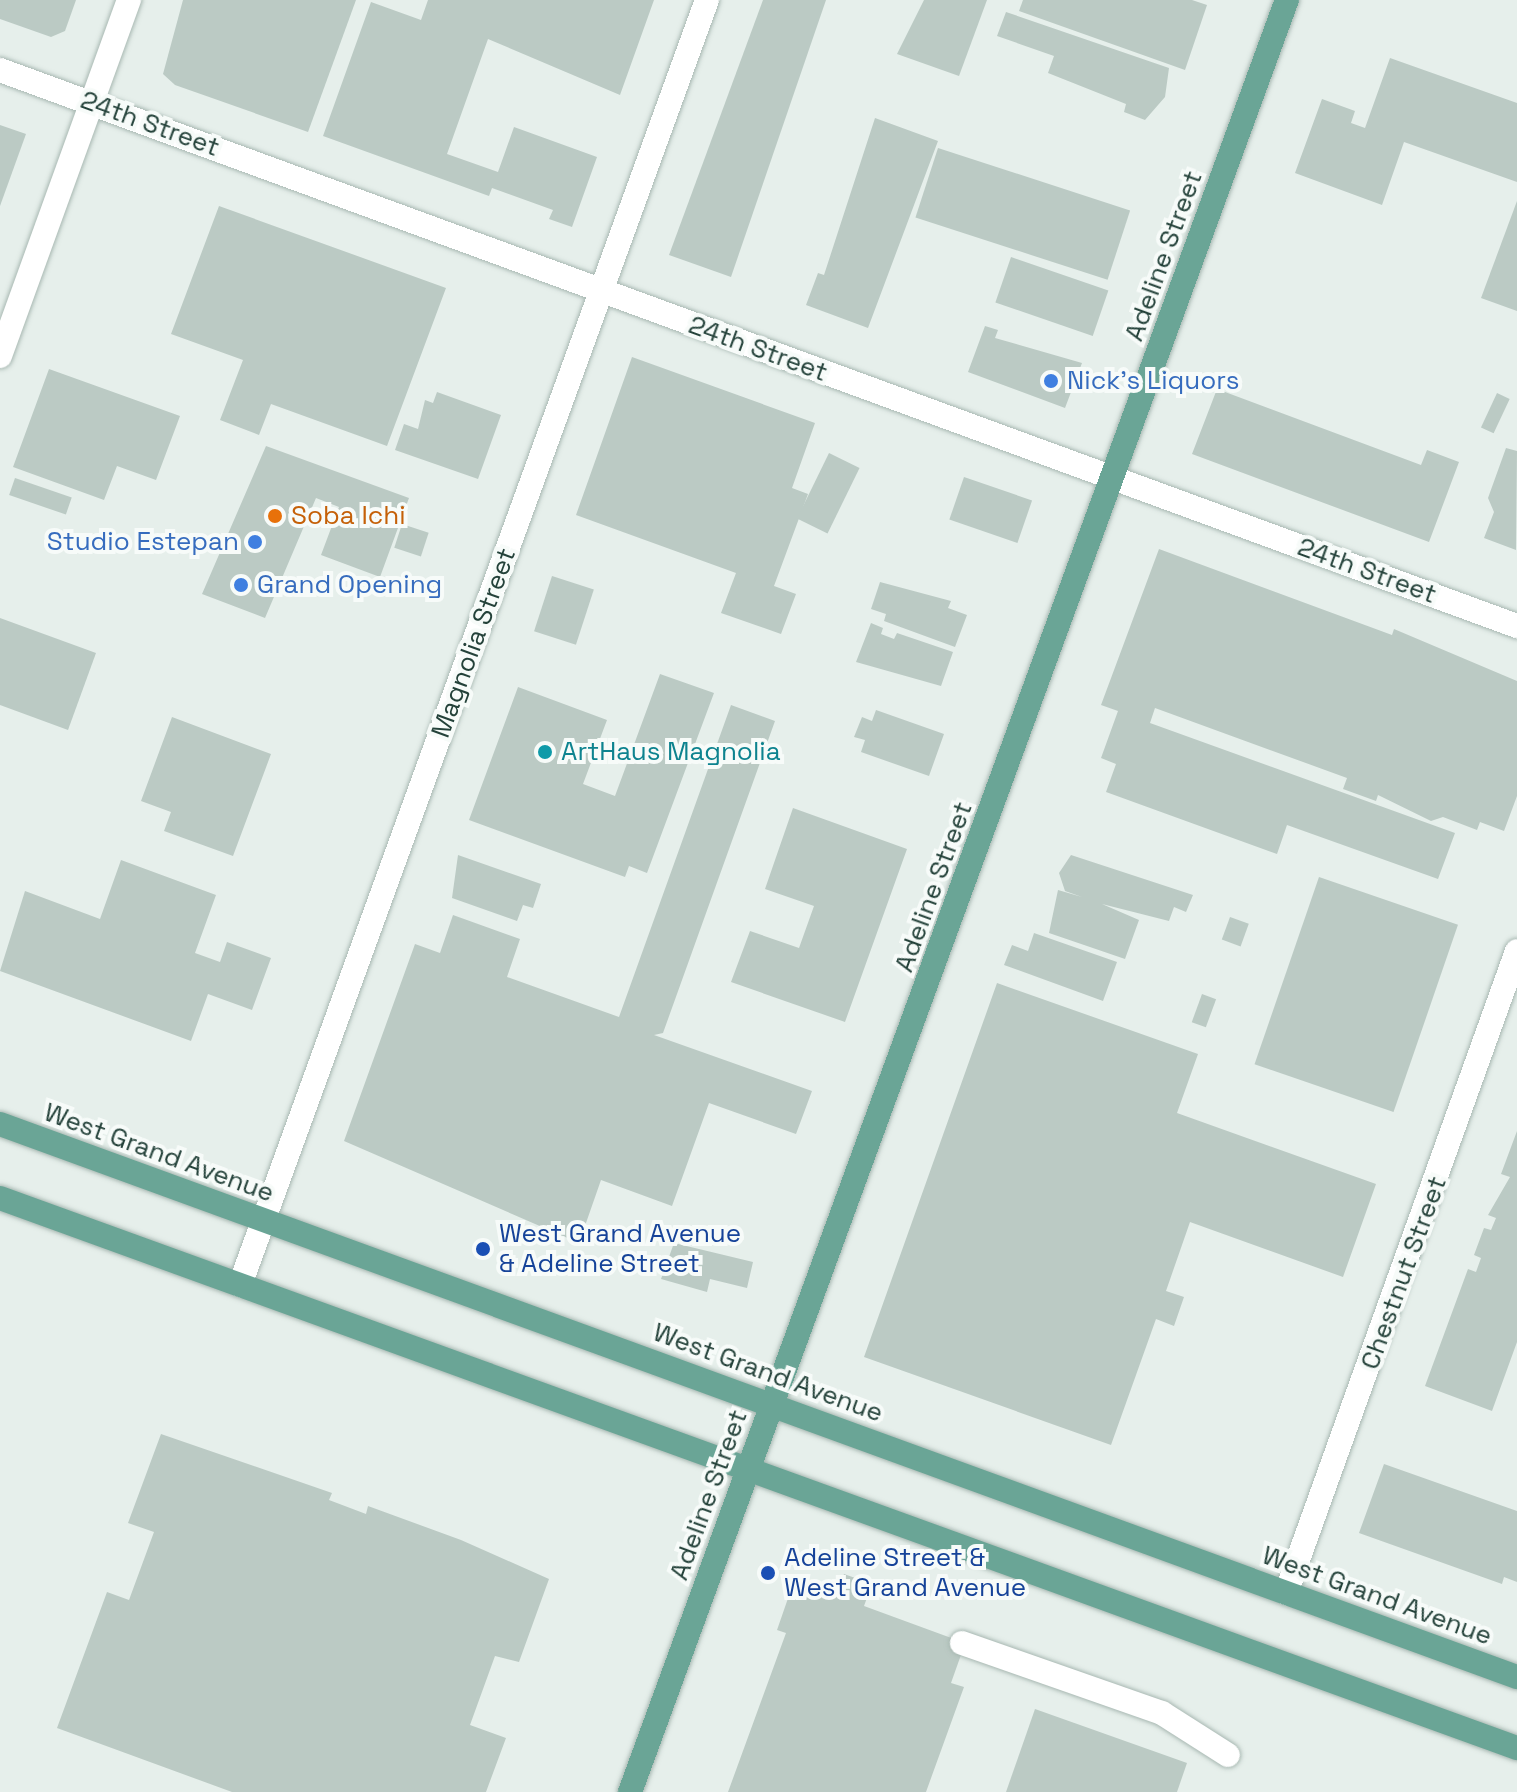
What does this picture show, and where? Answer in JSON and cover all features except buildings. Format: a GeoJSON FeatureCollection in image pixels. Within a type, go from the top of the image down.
{"type":"FeatureCollection","features":[{"type":"Feature","properties":{"kind":"main road","name":"Adeline Street"},"geometry":{"type":"LineString","coordinates":[[630,1792],[1287,0]]}},
{"type":"Feature","properties":{"kind":"main road","name":"West Grand Avenue"},"geometry":{"type":"LineString","coordinates":[[0,1124],[1517,1677]]}},
{"type":"Feature","properties":{"kind":"main road"},"geometry":{"type":"LineString","coordinates":[[0,1198],[1517,1748]]}},
{"type":"Feature","properties":{"kind":"street"},"geometry":{"type":"LineString","coordinates":[[0,356],[129,0]]}},
{"type":"Feature","properties":{"kind":"street","name":"Magnolia Street"},"geometry":{"type":"LineString","coordinates":[[240,1285],[598,291],[707,0]]}},
{"type":"Feature","properties":{"kind":"street","name":"24th Street"},"geometry":{"type":"LineString","coordinates":[[0,70],[1517,626]]}},
{"type":"Feature","properties":{"kind":"street","name":"Chestnut Street"},"geometry":{"type":"LineString","coordinates":[[1286,1593],[1517,951]]}},
{"type":"Feature","properties":{"kind":"street"},"geometry":{"type":"LineString","coordinates":[[962,1643],[1162,1713],[1228,1755]]}},
{"type":"Feature","properties":{"kind":"place","name":"Nick's Liquors"},"geometry":{"type":"Point","coordinates":[1051,381]}},
{"type":"Feature","properties":{"kind":"place","name":"Soba Ichi"},"geometry":{"type":"Point","coordinates":[275,516]}},
{"type":"Feature","properties":{"kind":"place","name":"Studio Estepan"},"geometry":{"type":"Point","coordinates":[255,542]}},
{"type":"Feature","properties":{"kind":"place","name":"Grand Opening"},"geometry":{"type":"Point","coordinates":[241,585]}},
{"type":"Feature","properties":{"kind":"place","name":"ArtHaus Magnolia"},"geometry":{"type":"Point","coordinates":[545,752]}},
{"type":"Feature","properties":{"kind":"place","name":"West Grand Avenue & Adeline Street"},"geometry":{"type":"Point","coordinates":[483,1249]}},
{"type":"Feature","properties":{"kind":"place","name":"Adeline Street & West Grand Avenue"},"geometry":{"type":"Point","coordinates":[768,1573]}}]}
